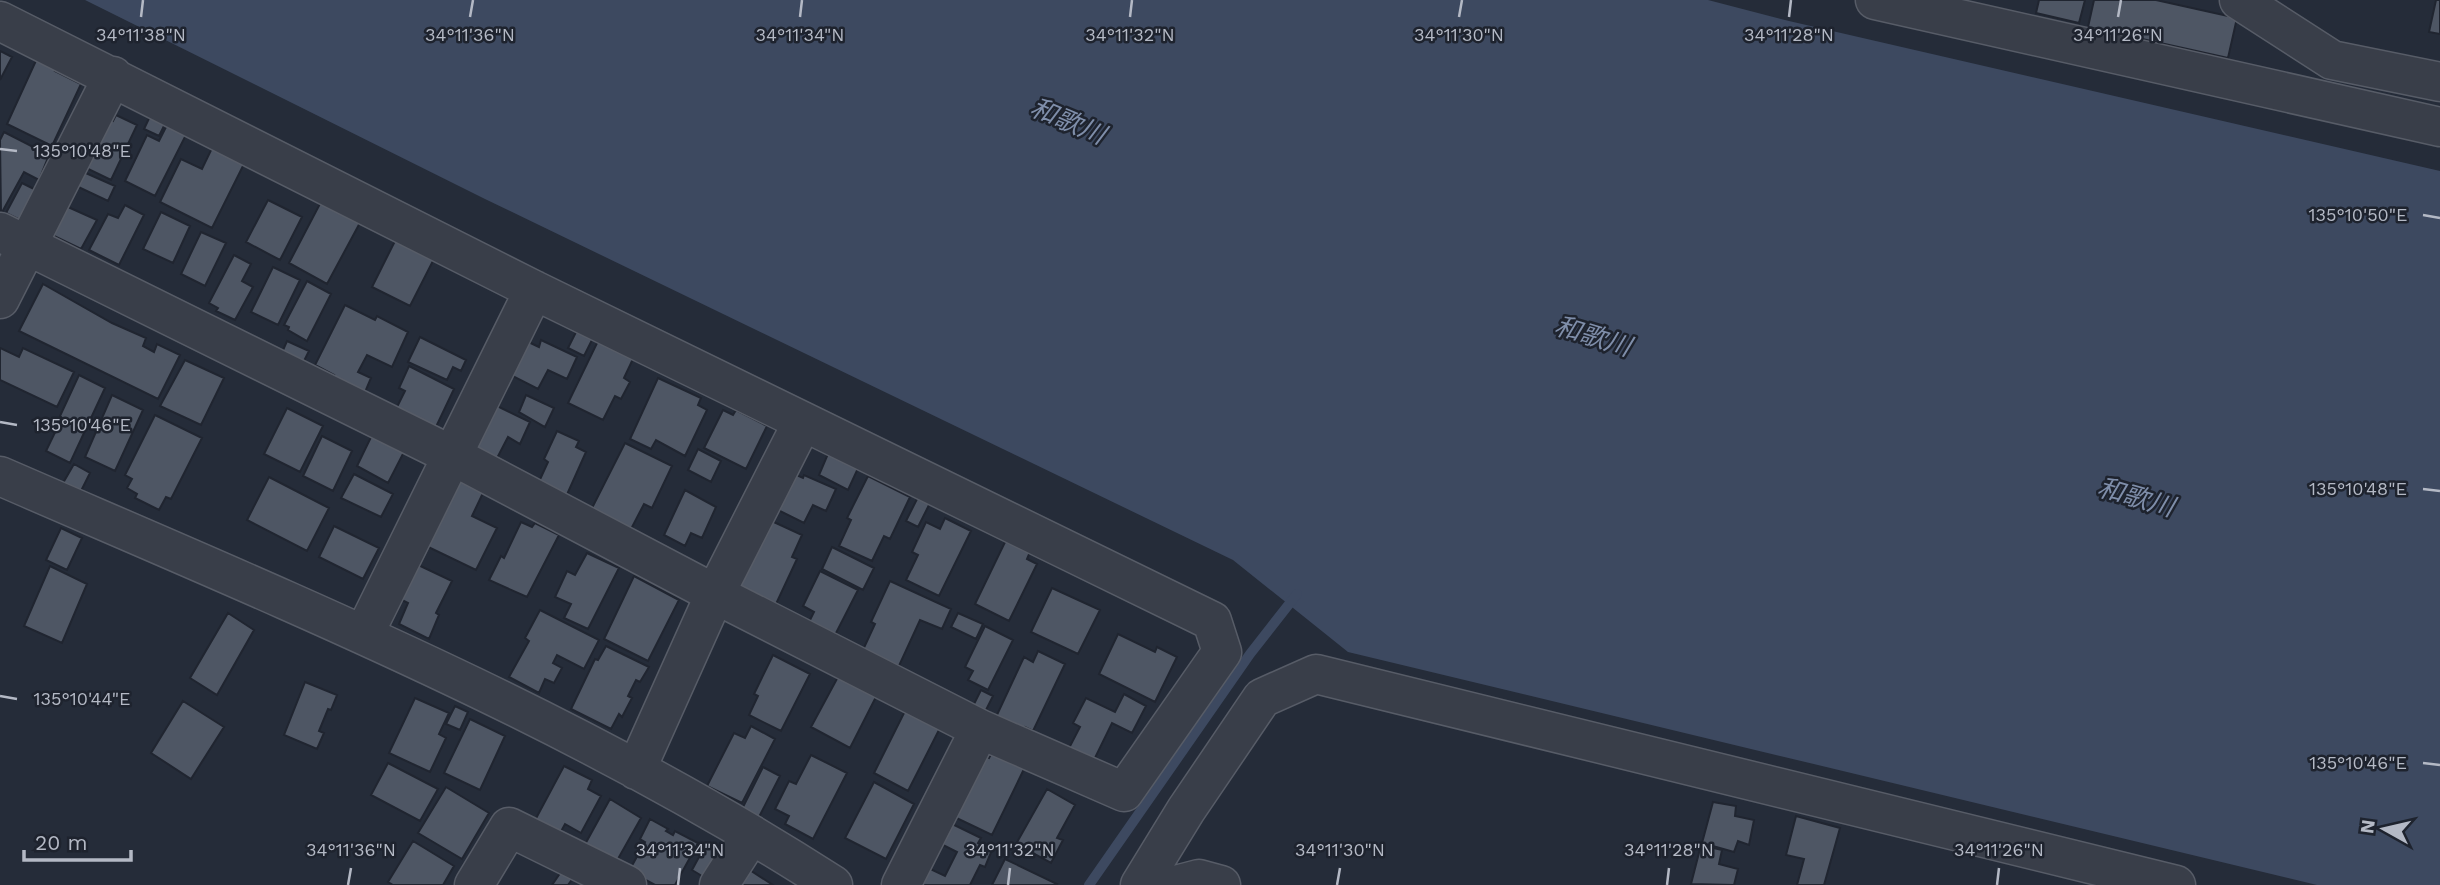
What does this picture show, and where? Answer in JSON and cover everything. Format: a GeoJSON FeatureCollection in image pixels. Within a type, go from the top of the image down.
{"type":"FeatureCollection","features":[{"type":"Feature","properties":{"kind":"street"},"geometry":{"type":"LineString","coordinates":[[1875,0],[2440,127]]}},
{"type":"Feature","properties":{"kind":"street"},"geometry":{"type":"LineString","coordinates":[[2239,0],[2332,60],[2440,82]]}},
{"type":"Feature","properties":{"kind":"street"},"geometry":{"type":"LineString","coordinates":[[0,21],[534,290],[1212,621],[1222,652],[1124,792],[980,729],[453,456],[13,239]]}},
{"type":"Feature","properties":{"kind":"street"},"geometry":{"type":"LineString","coordinates":[[0,299],[13,239],[113,76]]}},
{"type":"Feature","properties":{"kind":"street"},"geometry":{"type":"LineString","coordinates":[[364,634],[534,290]]}},
{"type":"Feature","properties":{"kind":"street"},"geometry":{"type":"LineString","coordinates":[[636,770],[715,594],[802,422]]}},
{"type":"Feature","properties":{"kind":"street"},"geometry":{"type":"LineString","coordinates":[[0,476],[364,634],[636,770],[751,835],[824,883]]}},
{"type":"Feature","properties":{"kind":"street"},"geometry":{"type":"LineString","coordinates":[[1141,885],[1186,810],[1262,698],[1316,674],[2176,885]]}},
{"type":"Feature","properties":{"kind":"street"},"geometry":{"type":"LineString","coordinates":[[901,885],[980,729]]}},
{"type":"Feature","properties":{"kind":"street"},"geometry":{"type":"LineString","coordinates":[[474,885],[509,827],[627,885]]}},
{"type":"Feature","properties":{"kind":"street"},"geometry":{"type":"LineString","coordinates":[[719,885],[751,835]]}},
{"type":"Feature","properties":{"kind":"street"},"geometry":{"type":"LineString","coordinates":[[1176,885],[1199,879],[1221,885]]}},
{"type":"Feature","properties":{"kind":"water","name":"和歌川"},"geometry":{"type":"Polygon","coordinates":[[[85,0],[1708,0],[2440,171],[2440,885],[2317,885],[1348,652],[1233,560],[485,199],[85,0]]]}},
{"type":"Feature","properties":{"kind":"building"},"geometry":{"type":"Polygon","coordinates":[[[2039,0],[2085,0],[2079,23],[2036,13],[2039,0]]]}},
{"type":"Feature","properties":{"kind":"building"},"geometry":{"type":"Polygon","coordinates":[[[2094,0],[2156,0],[2237,18],[2228,58],[2088,27],[2094,0]]]}},
{"type":"Feature","properties":{"kind":"building"},"geometry":{"type":"Polygon","coordinates":[[[2436,0],[2440,0],[2440,34],[2429,32],[2436,0]]]}},
{"type":"Feature","properties":{"kind":"building"},"geometry":{"type":"Polygon","coordinates":[[[0,51],[12,57],[0,80],[0,51]]]}},
{"type":"Feature","properties":{"kind":"building"},"geometry":{"type":"Polygon","coordinates":[[[39,54],[59,63],[55,71],[81,84],[52,146],[7,124],[39,54]]]}},
{"type":"Feature","properties":{"kind":"building"},"geometry":{"type":"Polygon","coordinates":[[[153,110],[168,118],[159,136],[144,129],[153,110]]]}},
{"type":"Feature","properties":{"kind":"building"},"geometry":{"type":"Polygon","coordinates":[[[116,115],[137,125],[111,180],[82,166],[105,117],[113,121],[116,115]]]}},
{"type":"Feature","properties":{"kind":"building"},"geometry":{"type":"Polygon","coordinates":[[[169,121],[188,131],[155,196],[125,181],[147,135],[159,141],[169,121]]]}},
{"type":"Feature","properties":{"kind":"building"},"geometry":{"type":"Polygon","coordinates":[[[4,132],[49,155],[39,180],[24,172],[1,214],[0,140],[4,132]]]}},
{"type":"Feature","properties":{"kind":"building"},"geometry":{"type":"Polygon","coordinates":[[[213,146],[245,162],[212,228],[160,202],[181,159],[202,169],[213,146]]]}},
{"type":"Feature","properties":{"kind":"building"},"geometry":{"type":"Polygon","coordinates":[[[79,170],[115,186],[108,201],[72,184],[79,170]]]}},
{"type":"Feature","properties":{"kind":"building"},"geometry":{"type":"Polygon","coordinates":[[[22,183],[42,193],[26,223],[6,213],[22,183]]]}},
{"type":"Feature","properties":{"kind":"building"},"geometry":{"type":"Polygon","coordinates":[[[323,198],[362,219],[327,284],[289,263],[323,198]]]}},
{"type":"Feature","properties":{"kind":"building"},"geometry":{"type":"Polygon","coordinates":[[[268,200],[302,217],[280,260],[246,242],[268,200]]]}},
{"type":"Feature","properties":{"kind":"building"},"geometry":{"type":"Polygon","coordinates":[[[125,205],[144,215],[119,265],[89,250],[108,214],[118,218],[125,205]]]}},
{"type":"Feature","properties":{"kind":"building"},"geometry":{"type":"Polygon","coordinates":[[[68,207],[97,220],[81,249],[52,235],[68,207]]]}},
{"type":"Feature","properties":{"kind":"building"},"geometry":{"type":"Polygon","coordinates":[[[161,212],[190,226],[173,263],[143,249],[161,212]]]}},
{"type":"Feature","properties":{"kind":"building"},"geometry":{"type":"Polygon","coordinates":[[[201,232],[226,243],[205,286],[181,274],[201,232]]]}},
{"type":"Feature","properties":{"kind":"building"},"geometry":{"type":"Polygon","coordinates":[[[398,235],[436,255],[410,306],[372,287],[398,235]]]}},
{"type":"Feature","properties":{"kind":"building"},"geometry":{"type":"Polygon","coordinates":[[[234,255],[251,264],[242,281],[253,287],[235,320],[216,311],[218,308],[209,303],[234,255]]]}},
{"type":"Feature","properties":{"kind":"building"},"geometry":{"type":"Polygon","coordinates":[[[273,267],[300,280],[278,325],[251,312],[273,267]]]}},
{"type":"Feature","properties":{"kind":"building"},"geometry":{"type":"Polygon","coordinates":[[[307,281],[331,294],[307,341],[284,325],[307,281]]]}},
{"type":"Feature","properties":{"kind":"building"},"geometry":{"type":"Polygon","coordinates":[[[43,284],[112,323],[146,338],[143,346],[154,352],[157,344],[180,355],[158,399],[19,331],[43,284]]]}},
{"type":"Feature","properties":{"kind":"building"},"geometry":{"type":"Polygon","coordinates":[[[345,305],[375,320],[377,316],[408,332],[392,367],[367,355],[358,372],[371,378],[363,397],[331,381],[334,375],[315,365],[345,305]]]}},
{"type":"Feature","properties":{"kind":"building"},"geometry":{"type":"Polygon","coordinates":[[[580,324],[596,332],[584,356],[568,348],[580,324]]]}},
{"type":"Feature","properties":{"kind":"building"},"geometry":{"type":"Polygon","coordinates":[[[420,337],[466,360],[461,371],[453,367],[447,380],[408,362],[420,337]]]}},
{"type":"Feature","properties":{"kind":"building"},"geometry":{"type":"Polygon","coordinates":[[[520,338],[539,347],[541,340],[577,357],[567,379],[548,370],[538,389],[503,371],[520,338]]]}},
{"type":"Feature","properties":{"kind":"building"},"geometry":{"type":"Polygon","coordinates":[[[287,341],[309,351],[301,367],[280,357],[287,341]]]}},
{"type":"Feature","properties":{"kind":"building"},"geometry":{"type":"Polygon","coordinates":[[[598,341],[633,359],[624,378],[630,382],[621,399],[615,396],[603,420],[568,403],[598,341]]]}},
{"type":"Feature","properties":{"kind":"building"},"geometry":{"type":"Polygon","coordinates":[[[0,348],[19,357],[23,348],[74,372],[57,407],[0,380],[0,348]]]}},
{"type":"Feature","properties":{"kind":"building"},"geometry":{"type":"Polygon","coordinates":[[[185,360],[224,378],[201,425],[160,406],[185,360]]]}},
{"type":"Feature","properties":{"kind":"building"},"geometry":{"type":"Polygon","coordinates":[[[409,366],[454,389],[435,429],[396,409],[405,391],[399,388],[409,366]]]}},
{"type":"Feature","properties":{"kind":"building"},"geometry":{"type":"Polygon","coordinates":[[[79,375],[105,388],[70,463],[46,451],[79,375]]]}},
{"type":"Feature","properties":{"kind":"building"},"geometry":{"type":"Polygon","coordinates":[[[658,378],[701,398],[698,405],[707,410],[685,456],[656,440],[651,449],[630,439],[658,378]]]}},
{"type":"Feature","properties":{"kind":"building"},"geometry":{"type":"Polygon","coordinates":[[[112,395],[143,410],[115,471],[85,457],[112,395]]]}},
{"type":"Feature","properties":{"kind":"building"},"geometry":{"type":"Polygon","coordinates":[[[526,395],[554,408],[545,427],[519,412],[526,395]]]}},
{"type":"Feature","properties":{"kind":"building"},"geometry":{"type":"Polygon","coordinates":[[[493,404],[530,422],[520,444],[508,437],[494,464],[472,445],[493,404]]]}},
{"type":"Feature","properties":{"kind":"building"},"geometry":{"type":"Polygon","coordinates":[[[287,408],[323,426],[300,472],[264,454],[287,408]]]}},
{"type":"Feature","properties":{"kind":"building"},"geometry":{"type":"Polygon","coordinates":[[[723,410],[733,415],[736,410],[767,426],[746,469],[704,448],[723,410]]]}},
{"type":"Feature","properties":{"kind":"building"},"geometry":{"type":"Polygon","coordinates":[[[155,415],[202,438],[171,499],[166,497],[159,510],[135,498],[137,494],[127,488],[132,479],[125,475],[155,415]]]}},
{"type":"Feature","properties":{"kind":"building"},"geometry":{"type":"Polygon","coordinates":[[[557,431],[579,441],[576,447],[586,452],[565,499],[537,486],[548,462],[544,459],[557,431]]]}},
{"type":"Feature","properties":{"kind":"building"},"geometry":{"type":"Polygon","coordinates":[[[373,433],[405,450],[388,483],[357,466],[373,433]]]}},
{"type":"Feature","properties":{"kind":"building"},"geometry":{"type":"Polygon","coordinates":[[[322,436],[352,451],[333,491],[303,476],[322,436]]]}},
{"type":"Feature","properties":{"kind":"building"},"geometry":{"type":"Polygon","coordinates":[[[625,443],[672,466],[652,508],[644,504],[630,531],[590,512],[625,443]]]}},
{"type":"Feature","properties":{"kind":"building"},"geometry":{"type":"Polygon","coordinates":[[[698,449],[721,461],[711,482],[688,470],[698,449]]]}},
{"type":"Feature","properties":{"kind":"building"},"geometry":{"type":"Polygon","coordinates":[[[830,449],[860,464],[848,490],[819,475],[830,449]]]}},
{"type":"Feature","properties":{"kind":"building"},"geometry":{"type":"Polygon","coordinates":[[[74,464],[90,473],[80,493],[63,483],[74,464]]]}},
{"type":"Feature","properties":{"kind":"building"},"geometry":{"type":"Polygon","coordinates":[[[785,470],[836,489],[826,511],[813,505],[804,523],[768,505],[785,470]]]}},
{"type":"Feature","properties":{"kind":"building"},"geometry":{"type":"Polygon","coordinates":[[[354,474],[393,494],[381,517],[341,498],[354,474]]]}},
{"type":"Feature","properties":{"kind":"building"},"geometry":{"type":"Polygon","coordinates":[[[868,476],[910,497],[890,539],[884,536],[872,561],[839,546],[851,520],[847,518],[868,476]]]}},
{"type":"Feature","properties":{"kind":"building"},"geometry":{"type":"Polygon","coordinates":[[[269,477],[329,508],[307,551],[247,520],[269,477]]]}},
{"type":"Feature","properties":{"kind":"building"},"geometry":{"type":"Polygon","coordinates":[[[454,478],[483,493],[472,516],[497,528],[476,570],[422,544],[454,478]]]}},
{"type":"Feature","properties":{"kind":"building"},"geometry":{"type":"Polygon","coordinates":[[[685,490],[716,507],[702,538],[691,533],[685,546],[664,535],[685,490]]]}},
{"type":"Feature","properties":{"kind":"building"},"geometry":{"type":"Polygon","coordinates":[[[918,497],[930,503],[918,527],[906,521],[918,497]]]}},
{"type":"Feature","properties":{"kind":"building"},"geometry":{"type":"Polygon","coordinates":[[[763,517],[802,535],[792,557],[797,559],[776,604],[731,583],[763,517]]]}},
{"type":"Feature","properties":{"kind":"building"},"geometry":{"type":"Polygon","coordinates":[[[945,518],[971,531],[939,596],[906,580],[918,555],[912,552],[926,522],[940,529],[945,518]]]}},
{"type":"Feature","properties":{"kind":"building"},"geometry":{"type":"Polygon","coordinates":[[[521,522],[532,527],[535,523],[559,535],[527,597],[489,580],[501,556],[504,558],[521,522]]]}},
{"type":"Feature","properties":{"kind":"building"},"geometry":{"type":"Polygon","coordinates":[[[334,526],[379,548],[363,579],[319,557],[334,526]]]}},
{"type":"Feature","properties":{"kind":"building"},"geometry":{"type":"Polygon","coordinates":[[[61,528],[82,538],[67,570],[46,560],[61,528]]]}},
{"type":"Feature","properties":{"kind":"building"},"geometry":{"type":"Polygon","coordinates":[[[1006,540],[1030,552],[1027,559],[1037,564],[1009,621],[975,604],[1006,540]]]}},
{"type":"Feature","properties":{"kind":"building"},"geometry":{"type":"Polygon","coordinates":[[[832,547],[874,568],[863,590],[822,569],[832,547]]]}},
{"type":"Feature","properties":{"kind":"building"},"geometry":{"type":"Polygon","coordinates":[[[587,553],[619,568],[588,629],[564,618],[571,604],[555,597],[567,571],[575,575],[587,553]]]}},
{"type":"Feature","properties":{"kind":"building"},"geometry":{"type":"Polygon","coordinates":[[[412,562],[452,581],[436,613],[439,615],[429,639],[399,624],[408,603],[396,597],[412,562]]]}},
{"type":"Feature","properties":{"kind":"building"},"geometry":{"type":"Polygon","coordinates":[[[50,566],[87,584],[62,643],[24,626],[50,566]]]}},
{"type":"Feature","properties":{"kind":"building"},"geometry":{"type":"Polygon","coordinates":[[[820,571],[858,590],[835,635],[809,622],[814,612],[803,606],[820,571]]]}},
{"type":"Feature","properties":{"kind":"building"},"geometry":{"type":"Polygon","coordinates":[[[634,576],[679,600],[648,661],[604,639],[634,576]]]}},
{"type":"Feature","properties":{"kind":"building"},"geometry":{"type":"Polygon","coordinates":[[[890,581],[951,609],[942,629],[920,620],[898,668],[862,652],[875,624],[871,622],[890,581]]]}},
{"type":"Feature","properties":{"kind":"building"},"geometry":{"type":"Polygon","coordinates":[[[1052,588],[1100,610],[1078,654],[1031,632],[1052,588]]]}},
{"type":"Feature","properties":{"kind":"building"},"geometry":{"type":"Polygon","coordinates":[[[540,610],[599,640],[584,669],[557,655],[553,663],[562,668],[554,683],[545,679],[539,693],[509,677],[529,641],[525,638],[540,610]]]}},
{"type":"Feature","properties":{"kind":"building"},"geometry":{"type":"Polygon","coordinates":[[[228,613],[254,630],[217,695],[190,678],[228,613]]]}},
{"type":"Feature","properties":{"kind":"building"},"geometry":{"type":"Polygon","coordinates":[[[958,613],[983,624],[976,639],[951,627],[958,613]]]}},
{"type":"Feature","properties":{"kind":"building"},"geometry":{"type":"Polygon","coordinates":[[[985,626],[1013,640],[988,690],[968,680],[973,671],[965,667],[985,626]]]}},
{"type":"Feature","properties":{"kind":"building"},"geometry":{"type":"Polygon","coordinates":[[[1118,634],[1155,652],[1157,647],[1177,657],[1155,702],[1099,674],[1118,634]]]}},
{"type":"Feature","properties":{"kind":"building"},"geometry":{"type":"Polygon","coordinates":[[[606,646],[649,667],[640,682],[636,680],[628,696],[632,698],[622,717],[619,714],[611,729],[571,709],[595,659],[598,660],[606,646]]]}},
{"type":"Feature","properties":{"kind":"building"},"geometry":{"type":"Polygon","coordinates":[[[1038,651],[1065,664],[1033,731],[1025,727],[1023,731],[996,717],[1024,657],[1033,662],[1038,651]]]}},
{"type":"Feature","properties":{"kind":"building"},"geometry":{"type":"Polygon","coordinates":[[[773,655],[810,674],[781,731],[749,715],[758,696],[754,694],[773,655]]]}},
{"type":"Feature","properties":{"kind":"building"},"geometry":{"type":"Polygon","coordinates":[[[839,675],[877,695],[850,748],[811,727],[839,675]]]}},
{"type":"Feature","properties":{"kind":"building"},"geometry":{"type":"Polygon","coordinates":[[[305,682],[337,695],[319,731],[324,733],[317,749],[284,735],[305,682]]]}},
{"type":"Feature","properties":{"kind":"building"},"geometry":{"type":"Polygon","coordinates":[[[981,690],[993,696],[983,716],[971,710],[981,690]]]}},
{"type":"Feature","properties":{"kind":"building"},"geometry":{"type":"Polygon","coordinates":[[[1124,694],[1146,706],[1132,733],[1112,723],[1093,762],[1068,750],[1080,727],[1073,723],[1086,698],[1115,712],[1124,694]]]}},
{"type":"Feature","properties":{"kind":"building"},"geometry":{"type":"Polygon","coordinates":[[[415,698],[449,713],[439,734],[446,738],[430,772],[389,753],[415,698]]]}},
{"type":"Feature","properties":{"kind":"building"},"geometry":{"type":"Polygon","coordinates":[[[183,701],[224,727],[191,779],[151,753],[183,701]]]}},
{"type":"Feature","properties":{"kind":"building"},"geometry":{"type":"Polygon","coordinates":[[[455,706],[468,712],[460,730],[446,724],[455,706]]]}},
{"type":"Feature","properties":{"kind":"building"},"geometry":{"type":"Polygon","coordinates":[[[905,711],[940,728],[908,791],[874,773],[905,711]]]}},
{"type":"Feature","properties":{"kind":"building"},"geometry":{"type":"Polygon","coordinates":[[[470,719],[505,736],[480,790],[444,773],[470,719]]]}},
{"type":"Feature","properties":{"kind":"building"},"geometry":{"type":"Polygon","coordinates":[[[751,726],[775,739],[742,803],[707,786],[734,733],[745,738],[751,726]]]}},
{"type":"Feature","properties":{"kind":"building"},"geometry":{"type":"Polygon","coordinates":[[[993,751],[1025,767],[992,835],[946,813],[976,752],[989,758],[993,751]]]}},
{"type":"Feature","properties":{"kind":"building"},"geometry":{"type":"Polygon","coordinates":[[[811,755],[847,773],[813,839],[785,824],[789,816],[775,809],[789,781],[796,784],[811,755]]]}},
{"type":"Feature","properties":{"kind":"building"},"geometry":{"type":"Polygon","coordinates":[[[388,763],[438,789],[420,821],[371,795],[388,763]]]}},
{"type":"Feature","properties":{"kind":"building"},"geometry":{"type":"Polygon","coordinates":[[[564,766],[592,780],[588,789],[601,796],[581,833],[565,824],[558,837],[533,824],[564,766]]]}},
{"type":"Feature","properties":{"kind":"building"},"geometry":{"type":"Polygon","coordinates":[[[763,767],[780,776],[759,817],[742,809],[763,767]]]}},
{"type":"Feature","properties":{"kind":"building"},"geometry":{"type":"Polygon","coordinates":[[[874,782],[914,804],[886,859],[845,838],[874,782]]]}},
{"type":"Feature","properties":{"kind":"building"},"geometry":{"type":"Polygon","coordinates":[[[446,787],[489,813],[462,859],[418,833],[446,787]]]}},
{"type":"Feature","properties":{"kind":"building"},"geometry":{"type":"Polygon","coordinates":[[[1047,789],[1075,805],[1057,838],[1063,840],[1051,863],[1016,844],[1047,789]]]}},
{"type":"Feature","properties":{"kind":"building"},"geometry":{"type":"Polygon","coordinates":[[[610,799],[641,818],[614,866],[583,848],[610,799]]]}},
{"type":"Feature","properties":{"kind":"building"},"geometry":{"type":"Polygon","coordinates":[[[1713,802],[1736,806],[1735,816],[1754,820],[1749,845],[1738,841],[1734,852],[1702,843],[1713,802]]]}},
{"type":"Feature","properties":{"kind":"building"},"geometry":{"type":"Polygon","coordinates":[[[1796,816],[1840,828],[1824,885],[1797,885],[1804,859],[1786,855],[1796,816]]]}},
{"type":"Feature","properties":{"kind":"building"},"geometry":{"type":"Polygon","coordinates":[[[650,819],[673,835],[675,831],[698,843],[675,885],[655,885],[629,871],[645,842],[640,839],[650,819]]]}},
{"type":"Feature","properties":{"kind":"building"},"geometry":{"type":"Polygon","coordinates":[[[944,820],[981,838],[978,843],[992,850],[985,867],[980,865],[970,885],[912,885],[922,865],[945,876],[957,852],[935,841],[944,820]]]}},
{"type":"Feature","properties":{"kind":"building"},"geometry":{"type":"Polygon","coordinates":[[[413,841],[454,866],[443,885],[393,885],[388,882],[413,841]]]}},
{"type":"Feature","properties":{"kind":"building"},"geometry":{"type":"Polygon","coordinates":[[[706,844],[722,854],[707,879],[692,870],[706,844]]]}},
{"type":"Feature","properties":{"kind":"building"},"geometry":{"type":"Polygon","coordinates":[[[1701,845],[1722,850],[1719,864],[1738,869],[1734,885],[1691,884],[1701,845]]]}},
{"type":"Feature","properties":{"kind":"building"},"geometry":{"type":"Polygon","coordinates":[[[1005,859],[1057,884],[992,885],[1005,859]]]}},
{"type":"Feature","properties":{"kind":"building"},"geometry":{"type":"Polygon","coordinates":[[[742,865],[773,885],[731,885],[742,865]]]}},
{"type":"Feature","properties":{"kind":"building"},"geometry":{"type":"Polygon","coordinates":[[[565,866],[576,874],[568,885],[552,885],[565,866]]]}},
{"type":"Feature","properties":{"kind":"waterway"},"geometry":{"type":"LineString","coordinates":[[1089,885],[1250,654],[1297,594]]}}]}
